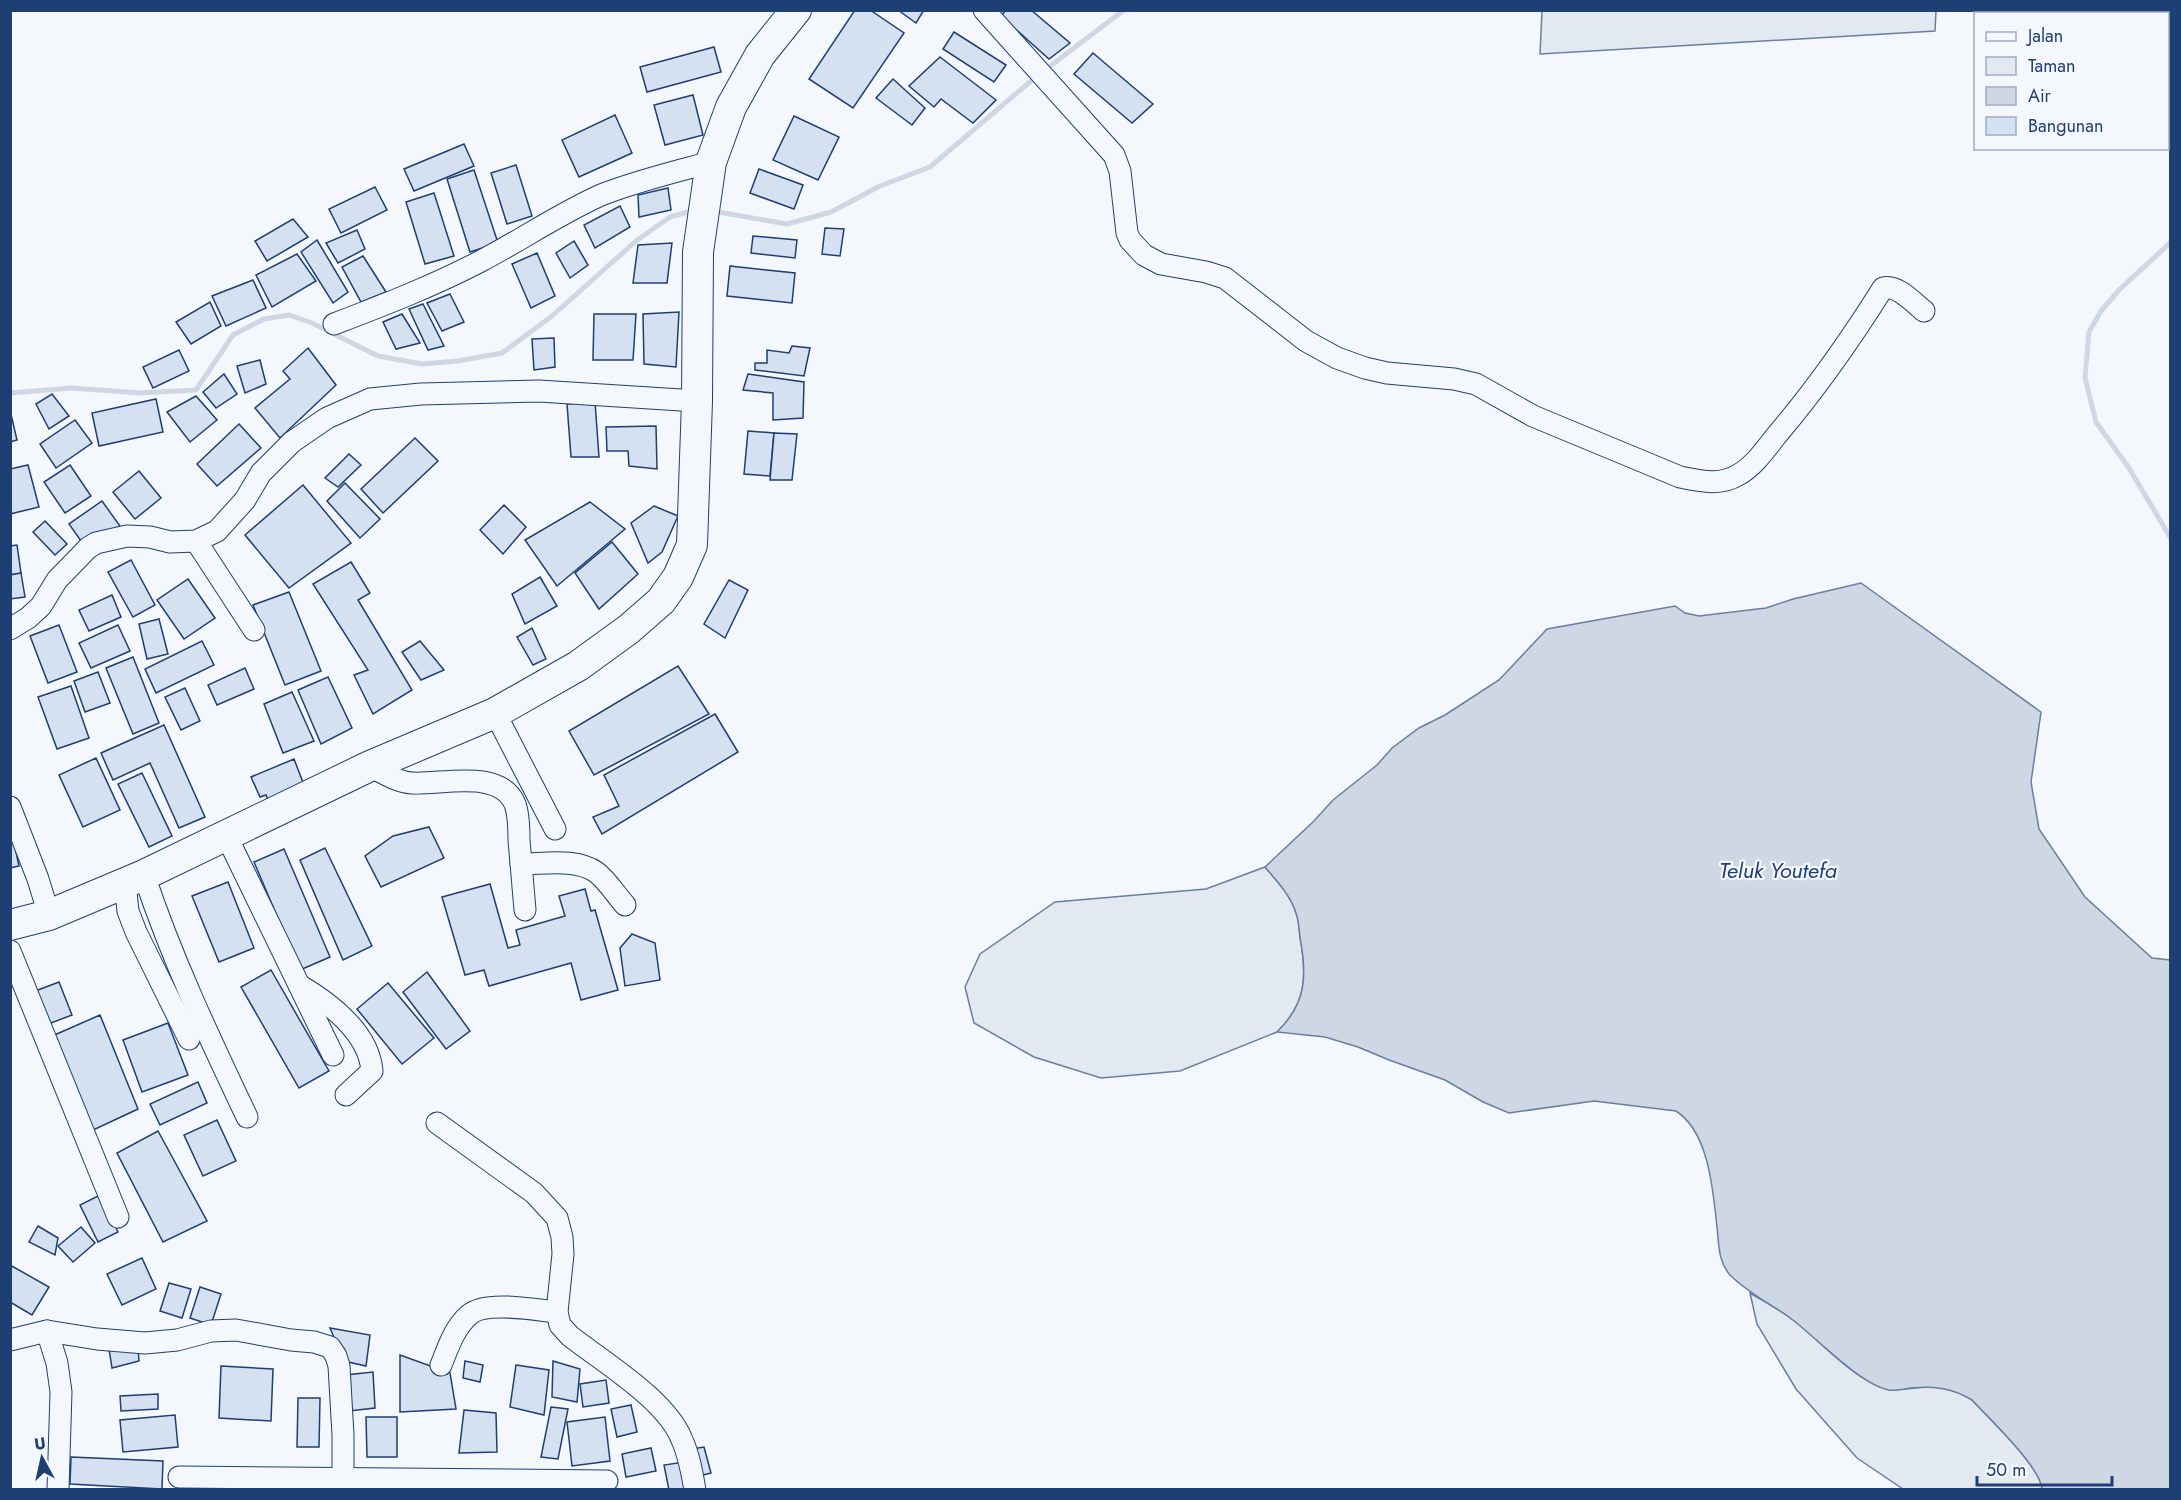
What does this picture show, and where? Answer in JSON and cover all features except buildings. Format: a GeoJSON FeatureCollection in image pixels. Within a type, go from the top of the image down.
{"type":"FeatureCollection","features":[{"type":"Feature","properties":{"kind":"highway"},"geometry":{"type":"LineString","coordinates":[[10,925],[49,915],[134,879],[227,837],[370,766],[495,713],[578,666],[629,629],[660,601],[678,577],[692,545],[697,401],[698,252],[711,162],[730,107],[760,55],[796,10]]}},
{"type":"Feature","properties":{"kind":"street"},"geometry":{"type":"LineString","coordinates":[[992,16],[1056,92],[1114,155],[1119,171],[1127,233],[1130,240],[1144,255],[1161,264],[1206,272],[1225,278],[1306,341],[1337,358],[1387,373],[1454,379],[1476,384],[1533,416],[1680,477],[1719,482],[1737,475],[1756,461],[1791,419],[1851,339],[1882,288],[1888,286],[1899,291],[1924,311]]}},
{"type":"Feature","properties":{"kind":"street"},"geometry":{"type":"LineString","coordinates":[[334,324],[406,296],[479,262],[572,208],[604,194],[711,162]]}},
{"type":"Feature","properties":{"kind":"street"},"geometry":{"type":"LineString","coordinates":[[10,629],[28,618],[41,606],[57,580],[88,548],[96,543],[127,536],[150,537],[170,542],[196,541],[217,531],[245,500],[261,473],[292,442],[327,418],[370,399],[421,394],[539,391],[697,401]]}},
{"type":"Feature","properties":{"kind":"street"},"geometry":{"type":"LineString","coordinates":[[196,541],[254,630]]}},
{"type":"Feature","properties":{"kind":"street"},"geometry":{"type":"LineString","coordinates":[[495,713],[555,829]]}},
{"type":"Feature","properties":{"kind":"street"},"geometry":{"type":"LineString","coordinates":[[370,766],[406,782],[474,780],[490,783],[504,791],[515,802],[525,909]]}},
{"type":"Feature","properties":{"kind":"street"},"geometry":{"type":"LineString","coordinates":[[10,807],[38,879],[49,915]]}},
{"type":"Feature","properties":{"kind":"street"},"geometry":{"type":"LineString","coordinates":[[227,837],[333,1055]]}},
{"type":"Feature","properties":{"kind":"street"},"geometry":{"type":"LineString","coordinates":[[521,864],[581,865],[597,873],[625,905]]}},
{"type":"Feature","properties":{"kind":"street"},"geometry":{"type":"LineString","coordinates":[[134,879],[128,911],[136,932],[189,1039]]}},
{"type":"Feature","properties":{"kind":"street"},"geometry":{"type":"LineString","coordinates":[[134,879],[162,929],[193,1003],[247,1117]]}},
{"type":"Feature","properties":{"kind":"street"},"geometry":{"type":"LineString","coordinates":[[10,951],[118,1217]]}},
{"type":"Feature","properties":{"kind":"street"},"geometry":{"type":"LineString","coordinates":[[299,985],[319,997],[347,1022],[358,1035],[371,1060],[372,1071],[346,1095]]}},
{"type":"Feature","properties":{"kind":"street"},"geometry":{"type":"LineString","coordinates":[[437,1123],[534,1193],[557,1218],[562,1237],[563,1254],[557,1312],[560,1325],[570,1336],[650,1398],[667,1414],[682,1438],[695,1490]]}},
{"type":"Feature","properties":{"kind":"street"},"geometry":{"type":"LineString","coordinates":[[441,1365],[456,1330],[470,1313],[492,1307],[557,1312]]}},
{"type":"Feature","properties":{"kind":"street"},"geometry":{"type":"LineString","coordinates":[[10,1340],[47,1331],[97,1339],[145,1343],[177,1340],[211,1331],[236,1330],[314,1342],[330,1347],[339,1366],[343,1485]]}},
{"type":"Feature","properties":{"kind":"street"},"geometry":{"type":"LineString","coordinates":[[47,1331],[57,1363],[61,1392],[57,1490]]}},
{"type":"Feature","properties":{"kind":"street"},"geometry":{"type":"LineString","coordinates":[[179,1477],[343,1485],[447,1479],[607,1481]]}},
{"type":"Feature","properties":{"kind":"green space"},"geometry":{"type":"Polygon","coordinates":[[[1542,10],[1936,11],[1935,31],[1540,54],[1542,10]]]}},
{"type":"Feature","properties":{"kind":"green space"},"geometry":{"type":"Polygon","coordinates":[[[1265,867],[1294,907],[1304,964],[1299,999],[1287,1021],[1277,1032],[1180,1071],[1101,1078],[1034,1057],[974,1023],[965,987],[980,954],[1055,902],[1206,889],[1265,867]]]}},
{"type":"Feature","properties":{"kind":"green space"},"geometry":{"type":"Polygon","coordinates":[[[1750,1293],[1789,1317],[1867,1381],[1886,1389],[1898,1390],[1941,1387],[1972,1400],[2024,1456],[2033,1468],[2042,1489],[1903,1489],[1857,1458],[1796,1389],[1757,1324],[1750,1293]]]}},
{"type":"Feature","properties":{"kind":"water","name":"Teluk Youtefa"},"geometry":{"type":"Polygon","coordinates":[[[1861,583],[2041,712],[2031,782],[2039,829],[2085,897],[2152,958],[2170,960],[2170,1489],[2042,1489],[2024,1456],[1972,1400],[1950,1390],[1935,1388],[1889,1390],[1864,1379],[1789,1317],[1744,1287],[1726,1270],[1720,1252],[1711,1180],[1702,1147],[1696,1133],[1676,1111],[1594,1101],[1509,1113],[1483,1102],[1445,1080],[1358,1047],[1325,1037],[1277,1032],[1287,1021],[1299,999],[1304,964],[1294,907],[1265,867],[1333,800],[1377,765],[1392,748],[1419,728],[1445,715],[1499,680],[1547,629],[1675,606],[1685,613],[1699,616],[1766,608],[1793,599],[1861,583]]]}},
{"type":"Feature","properties":{"kind":"waterway"},"geometry":{"type":"LineString","coordinates":[[1045,70],[1124,10]]}},
{"type":"Feature","properties":{"kind":"waterway"},"geometry":{"type":"LineString","coordinates":[[713,211],[787,224],[831,212],[880,186],[930,167],[1038,75]]}},
{"type":"Feature","properties":{"kind":"waterway"},"geometry":{"type":"LineString","coordinates":[[10,393],[71,388],[140,393],[196,390],[233,335],[264,319],[289,315],[312,323],[378,356],[422,364],[458,361],[502,353],[552,316],[636,241],[670,217],[695,210]]}},
{"type":"Feature","properties":{"kind":"waterway"},"geometry":{"type":"LineString","coordinates":[[2170,243],[2120,289],[2101,311],[2089,332],[2085,378],[2096,422],[2129,468],[2170,537]]}}]}
